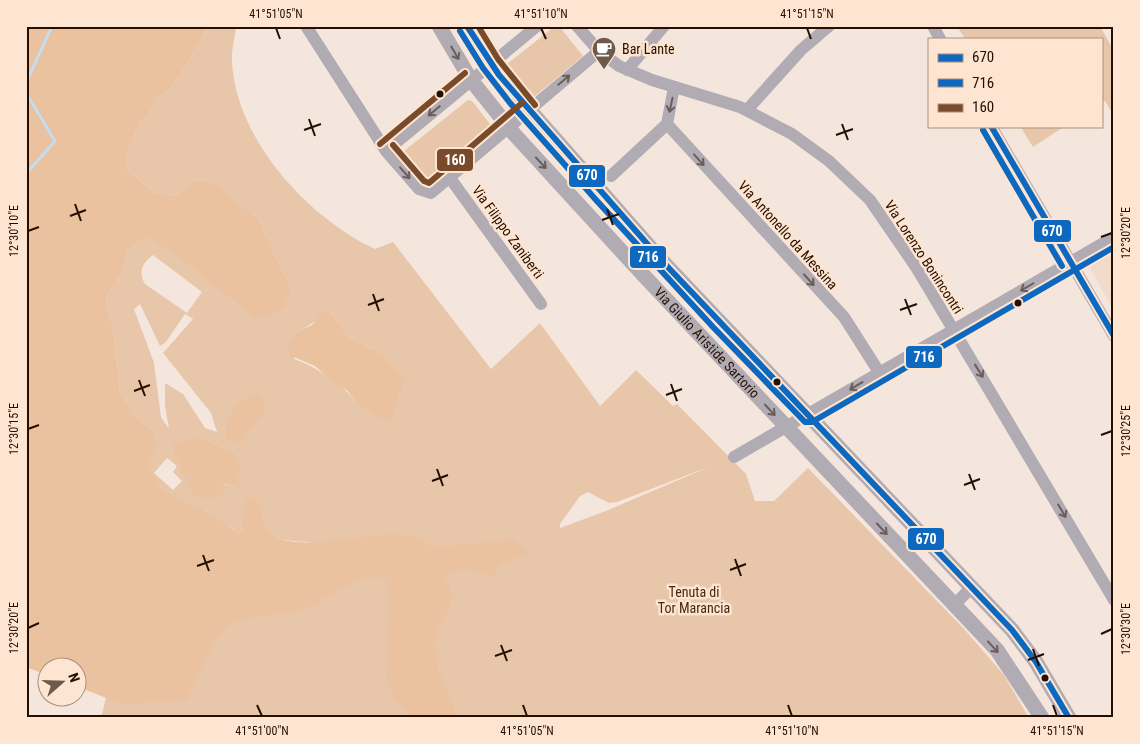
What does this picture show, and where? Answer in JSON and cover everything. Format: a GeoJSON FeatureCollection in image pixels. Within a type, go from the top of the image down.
{"type":"FeatureCollection","features":[{"type":"Feature","properties":{"kind":"street"},"geometry":{"type":"LineString","coordinates":[[306,26],[386,151],[419,189],[425,193],[431,193],[450,178],[599,51]]}},
{"type":"Feature","properties":{"kind":"street"},"geometry":{"type":"LineString","coordinates":[[439,26],[471,80]]}},
{"type":"Feature","properties":{"kind":"street"},"geometry":{"type":"LineString","coordinates":[[466,26],[491,64]]}},
{"type":"Feature","properties":{"kind":"street"},"geometry":{"type":"LineString","coordinates":[[386,151],[537,26]]}},
{"type":"Feature","properties":{"kind":"street","name":"Via Lorenzo Bonincontri"},"geometry":{"type":"LineString","coordinates":[[576,26],[614,64],[747,110],[811,147],[870,200],[903,246],[1114,600]]}},
{"type":"Feature","properties":{"kind":"street"},"geometry":{"type":"LineString","coordinates":[[627,70],[664,26]]}},
{"type":"Feature","properties":{"kind":"street"},"geometry":{"type":"LineString","coordinates":[[747,110],[801,50],[829,26]]}},
{"type":"Feature","properties":{"kind":"street"},"geometry":{"type":"LineString","coordinates":[[933,26],[939,38]]}},
{"type":"Feature","properties":{"kind":"street","name":"Via Giulio Aristide Sartorio"},"geometry":{"type":"LineString","coordinates":[[491,64],[528,110],[669,269],[972,587],[1026,647],[1069,718]]}},
{"type":"Feature","properties":{"kind":"street","name":"Via Giulio Aristide Sartorio"},"geometry":{"type":"LineString","coordinates":[[471,80],[508,127],[1008,665],[1042,718]]}},
{"type":"Feature","properties":{"kind":"street"},"geometry":{"type":"LineString","coordinates":[[611,176],[667,124],[674,86]]}},
{"type":"Feature","properties":{"kind":"street","name":"Via Antonello da Messina"},"geometry":{"type":"LineString","coordinates":[[667,124],[844,317],[879,372]]}},
{"type":"Feature","properties":{"kind":"street"},"geometry":{"type":"LineString","coordinates":[[992,128],[1114,336]]}},
{"type":"Feature","properties":{"kind":"street","name":"Via Filippo Zaniberti"},"geometry":{"type":"LineString","coordinates":[[450,178],[541,304]]}},
{"type":"Feature","properties":{"kind":"street"},"geometry":{"type":"LineString","coordinates":[[734,457],[1114,237]]}},
{"type":"Feature","properties":{"kind":"street"},"geometry":{"type":"LineString","coordinates":[[954,605],[972,587]]}},
{"type":"Feature","properties":{"kind":"shaded area"},"geometry":{"type":"Polygon","coordinates":[[[26,26],[208,26],[189,61],[170,89],[156,99],[150,113],[141,121],[126,154],[126,169],[154,192],[174,196],[195,181],[208,180],[226,193],[258,219],[291,289],[283,308],[267,316],[252,317],[176,254],[146,237],[128,250],[123,270],[106,298],[108,313],[113,326],[120,392],[136,418],[152,429],[157,448],[149,464],[152,475],[163,490],[170,495],[210,513],[239,534],[243,529],[243,513],[246,498],[251,497],[261,504],[263,521],[267,529],[273,535],[286,541],[323,542],[388,535],[407,535],[423,540],[430,547],[513,540],[525,549],[531,557],[524,555],[498,565],[495,574],[505,583],[483,573],[468,570],[453,572],[445,576],[450,588],[450,606],[436,634],[435,653],[457,718],[413,718],[393,696],[387,680],[389,587],[385,581],[376,578],[359,580],[297,611],[243,620],[227,627],[215,641],[204,661],[187,701],[122,704],[88,691],[88,656],[38,656],[38,672],[26,667],[26,26]]]}},
{"type":"Feature","properties":{"kind":"shaded area"},"geometry":{"type":"Polygon","coordinates":[[[1114,248],[1114,311],[1088,264],[1114,248]]]}},
{"type":"Feature","properties":{"kind":"shaded area"},"geometry":{"type":"Polygon","coordinates":[[[330,312],[349,338],[381,353],[404,379],[393,419],[386,420],[373,415],[356,402],[348,391],[335,384],[315,366],[289,355],[288,347],[298,331],[312,325],[321,313],[330,312]]]}},
{"type":"Feature","properties":{"kind":"shaded area"},"geometry":{"type":"Polygon","coordinates":[[[258,394],[264,399],[266,410],[247,431],[244,440],[235,444],[226,439],[227,423],[233,410],[244,400],[258,394]]]}},
{"type":"Feature","properties":{"kind":"shaded area"},"geometry":{"type":"Polygon","coordinates":[[[200,437],[234,452],[240,469],[237,487],[223,483],[224,493],[212,498],[192,495],[187,478],[179,472],[181,465],[173,452],[173,444],[200,437]]]}},
{"type":"Feature","properties":{"kind":"green space","name":"Tenuta di Tor Marancia"},"geometry":{"type":"Polygon","coordinates":[[[208,26],[236,27],[232,62],[237,91],[246,119],[261,147],[301,196],[349,235],[375,249],[393,242],[491,369],[540,323],[600,406],[636,370],[673,406],[677,404],[746,474],[755,501],[774,501],[808,468],[965,630],[1004,675],[1029,718],[101,718],[106,698],[150,608],[391,535],[312,542],[282,539],[272,535],[266,529],[261,504],[243,513],[243,529],[239,534],[208,512],[169,495],[152,478],[149,464],[152,429],[136,418],[120,392],[113,326],[108,313],[106,298],[123,270],[128,250],[146,237],[176,253],[252,317],[291,289],[258,219],[208,180],[195,181],[174,196],[154,192],[126,169],[126,154],[141,121],[150,113],[156,99],[170,89],[189,61],[208,26]],[[153,255],[142,268],[145,284],[187,313],[202,292],[153,255]],[[140,304],[134,309],[154,363],[161,417],[169,429],[165,406],[165,383],[183,394],[205,428],[217,432],[211,413],[163,353],[193,319],[185,314],[166,342],[160,346],[140,304]],[[330,312],[298,331],[294,359],[328,377],[344,389],[356,402],[395,414],[395,406],[400,394],[381,353],[349,338],[330,312]],[[200,437],[181,465],[179,472],[237,487],[234,452],[200,437]],[[167,458],[154,473],[173,490],[182,481],[173,472],[177,466],[167,458]],[[711,466],[617,502],[609,503],[588,492],[580,496],[560,524],[560,528],[606,511],[711,466]]]}},
{"type":"Feature","properties":{"kind":"green space"},"geometry":{"type":"Polygon","coordinates":[[[555,26],[559,26],[583,56],[529,101],[502,68],[555,26]]]}},
{"type":"Feature","properties":{"kind":"green space"},"geometry":{"type":"Polygon","coordinates":[[[957,26],[1100,26],[1114,51],[1114,116],[1105,101],[1102,102],[1102,38],[964,38],[957,26]]]}},
{"type":"Feature","properties":{"kind":"green space"},"geometry":{"type":"Polygon","coordinates":[[[468,100],[472,101],[490,124],[490,128],[426,180],[421,179],[402,157],[404,151],[468,100]]]}},
{"type":"Feature","properties":{"kind":"green space"},"geometry":{"type":"Polygon","coordinates":[[[1021,128],[1062,128],[1033,147],[1021,128]]]}},
{"type":"Feature","properties":{"kind":"waterway"},"geometry":{"type":"LineString","coordinates":[[26,83],[52,26]]}},
{"type":"Feature","properties":{"kind":"waterway"},"geometry":{"type":"LineString","coordinates":[[26,93],[55,141],[26,174]]}},
{"type":"Feature","properties":{"kind":"transit line","name":"670"},"geometry":{"type":"LineString","coordinates":[[467,26],[499,75],[664,263],[1012,630],[1036,662],[1069,718]]}},
{"type":"Feature","properties":{"kind":"transit line","name":"160"},"geometry":{"type":"LineString","coordinates":[[478,26],[498,59],[535,105]]}},
{"type":"Feature","properties":{"kind":"transit line","name":"716"},"geometry":{"type":"LineString","coordinates":[[460,31],[483,68],[510,103],[713,327],[805,422],[812,422],[1114,247]]}},
{"type":"Feature","properties":{"kind":"transit line","name":"160"},"geometry":{"type":"LineString","coordinates":[[380,144],[465,73]]}},
{"type":"Feature","properties":{"kind":"transit line","name":"160"},"geometry":{"type":"LineString","coordinates":[[393,145],[424,181],[429,183],[522,103]]}},
{"type":"Feature","properties":{"kind":"transit line","name":"670"},"geometry":{"type":"LineString","coordinates":[[992,128],[1114,336]]}},
{"type":"Feature","properties":{"kind":"transit line","name":"716"},"geometry":{"type":"LineString","coordinates":[[983,130],[1062,266]]}},
{"type":"Feature","properties":{"kind":"place","name":"Bar Lante"},"geometry":{"type":"Point","coordinates":[604,70]}}]}
